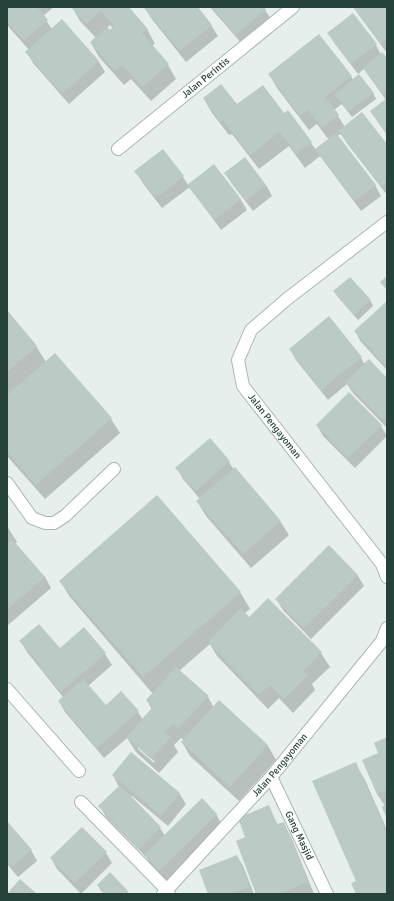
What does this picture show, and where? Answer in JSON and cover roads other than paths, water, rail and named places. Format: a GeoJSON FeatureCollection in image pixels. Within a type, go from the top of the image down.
{"type":"FeatureCollection","features":[{"type":"Feature","properties":{"kind":"street","name":"Jalan Perintis"},"geometry":{"type":"LineString","coordinates":[[118,149],[292,7]]}},
{"type":"Feature","properties":{"kind":"street","name":"Jalan Pengayoman"},"geometry":{"type":"LineString","coordinates":[[387,222],[287,299],[252,330],[238,360],[243,386],[382,564],[387,576]]}},
{"type":"Feature","properties":{"kind":"street"},"geometry":{"type":"LineString","coordinates":[[7,483],[32,518],[45,523],[54,523],[65,516],[114,469]]}},
{"type":"Feature","properties":{"kind":"street","name":"Jalan Pengayoman"},"geometry":{"type":"LineString","coordinates":[[166,893],[271,777],[382,641],[387,628]]}},
{"type":"Feature","properties":{"kind":"street"},"geometry":{"type":"LineString","coordinates":[[7,689],[79,771]]}},
{"type":"Feature","properties":{"kind":"street","name":"Gang Masjid"},"geometry":{"type":"LineString","coordinates":[[271,777],[327,894]]}},
{"type":"Feature","properties":{"kind":"street"},"geometry":{"type":"LineString","coordinates":[[81,802],[166,893]]}}]}
